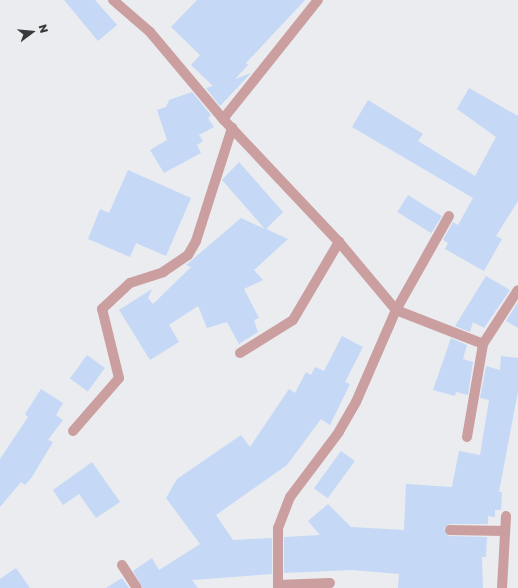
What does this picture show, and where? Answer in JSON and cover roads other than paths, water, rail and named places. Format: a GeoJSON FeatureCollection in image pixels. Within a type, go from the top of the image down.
{"type":"FeatureCollection","features":[{"type":"Feature","properties":{"kind":"street"},"geometry":{"type":"LineString","coordinates":[[113,0],[150,32],[232,128],[339,242],[396,310],[483,344]]}},
{"type":"Feature","properties":{"kind":"street"},"geometry":{"type":"LineString","coordinates":[[224,119],[318,0]]}},
{"type":"Feature","properties":{"kind":"street"},"geometry":{"type":"LineString","coordinates":[[73,432],[119,378],[102,308],[130,283],[163,272],[188,255],[196,241],[232,128]]}},
{"type":"Feature","properties":{"kind":"street"},"geometry":{"type":"LineString","coordinates":[[330,583],[278,587],[278,528],[290,497],[339,432],[356,402],[396,310],[449,216]]}},
{"type":"Feature","properties":{"kind":"street"},"geometry":{"type":"LineString","coordinates":[[240,354],[293,320],[339,242]]}},
{"type":"Feature","properties":{"kind":"street"},"geometry":{"type":"LineString","coordinates":[[467,436],[483,344],[518,290]]}},
{"type":"Feature","properties":{"kind":"street"},"geometry":{"type":"LineString","coordinates":[[502,588],[506,516]]}},
{"type":"Feature","properties":{"kind":"street"},"geometry":{"type":"LineString","coordinates":[[450,530],[505,532]]}},
{"type":"Feature","properties":{"kind":"street"},"geometry":{"type":"LineString","coordinates":[[122,565],[137,588]]}}]}
